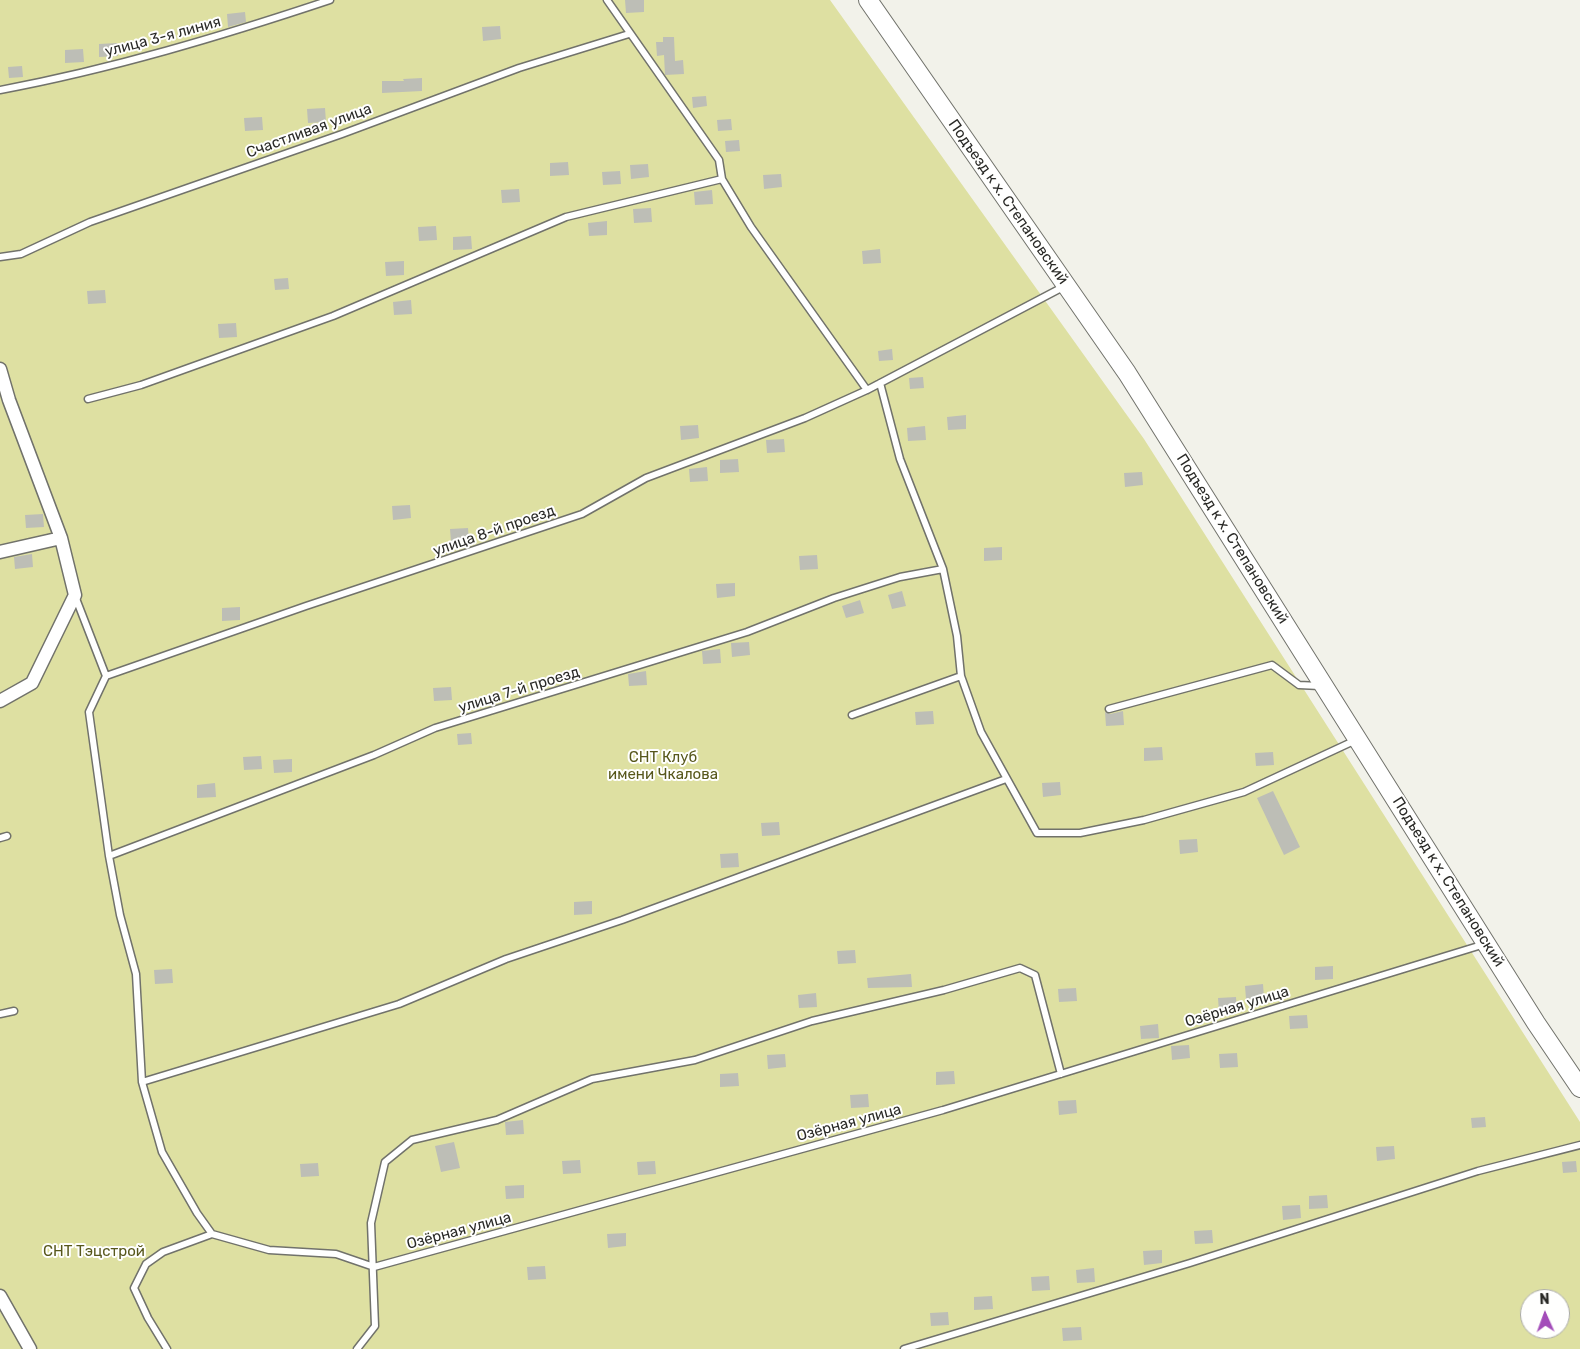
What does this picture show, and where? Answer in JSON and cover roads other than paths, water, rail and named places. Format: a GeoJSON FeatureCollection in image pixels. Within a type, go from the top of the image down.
{"type":"FeatureCollection","features":[{"type":"Feature","properties":{"kind":"street","name":"Подъезд к х. Степановский"},"geometry":{"type":"LineString","coordinates":[[868,0],[1127,372],[1487,944],[1580,1088]]}},
{"type":"Feature","properties":{"kind":"street"},"geometry":{"type":"LineString","coordinates":[[0,369],[5,401],[61,538],[75,595],[32,683],[0,701]]}},
{"type":"Feature","properties":{"kind":"street"},"geometry":{"type":"LineString","coordinates":[[0,552],[61,538]]}},
{"type":"Feature","properties":{"kind":"street"},"geometry":{"type":"LineString","coordinates":[[0,1296],[30,1349]]}},
{"type":"Feature","properties":{"kind":"lane","name":"улица 3-я линия"},"geometry":{"type":"LineString","coordinates":[[0,90],[43,82],[243,29],[330,0]]}},
{"type":"Feature","properties":{"kind":"lane"},"geometry":{"type":"LineString","coordinates":[[607,0],[719,160],[722,179],[751,226],[867,390]]}},
{"type":"Feature","properties":{"kind":"lane","name":"Счастливая улица"},"geometry":{"type":"LineString","coordinates":[[0,257],[21,254],[90,222],[342,134],[519,68],[629,34]]}},
{"type":"Feature","properties":{"kind":"lane"},"geometry":{"type":"LineString","coordinates":[[88,399],[141,385],[333,316],[566,217],[722,179]]}},
{"type":"Feature","properties":{"kind":"lane","name":"улица 8-й проезд"},"geometry":{"type":"LineString","coordinates":[[106,676],[306,606],[582,514],[646,478],[804,418],[867,390],[1066,286]]}},
{"type":"Feature","properties":{"kind":"lane"},"geometry":{"type":"LineString","coordinates":[[880,383],[900,459],[943,569],[957,636],[961,676],[981,732],[1037,833],[1080,833],[1144,820],[1244,792],[1358,739]]}},
{"type":"Feature","properties":{"kind":"lane","name":"улица 7-й проезд"},"geometry":{"type":"LineString","coordinates":[[109,856],[365,758],[435,728],[746,632],[834,598],[900,577],[943,569]]}},
{"type":"Feature","properties":{"kind":"lane"},"geometry":{"type":"LineString","coordinates":[[75,595],[106,676],[90,712],[109,856],[120,915],[136,974],[142,1082],[162,1152],[197,1213],[212,1234]]}},
{"type":"Feature","properties":{"kind":"lane"},"geometry":{"type":"LineString","coordinates":[[1109,709],[1272,665],[1298,685],[1324,686]]}},
{"type":"Feature","properties":{"kind":"lane"},"geometry":{"type":"LineString","coordinates":[[852,715],[961,676]]}},
{"type":"Feature","properties":{"kind":"lane"},"geometry":{"type":"LineString","coordinates":[[142,1082],[399,1004],[506,959],[622,920],[1006,779]]}},
{"type":"Feature","properties":{"kind":"lane","name":"Озёрная улица"},"geometry":{"type":"LineString","coordinates":[[374,1267],[943,1110],[1487,944]]}},
{"type":"Feature","properties":{"kind":"lane"},"geometry":{"type":"LineString","coordinates":[[357,1349],[375,1326],[371,1223],[385,1162],[412,1140],[497,1120],[592,1079],[695,1060],[812,1021],[944,990],[1020,968],[1035,975],[1061,1074]]}},
{"type":"Feature","properties":{"kind":"lane"},"geometry":{"type":"LineString","coordinates":[[0,1014],[14,1011]]}},
{"type":"Feature","properties":{"kind":"lane"},"geometry":{"type":"LineString","coordinates":[[904,1349],[1190,1263],[1478,1172],[1580,1145]]}},
{"type":"Feature","properties":{"kind":"lane"},"geometry":{"type":"LineString","coordinates":[[167,1349],[148,1318],[134,1288],[146,1264],[163,1252],[212,1234],[269,1250],[336,1254],[374,1267]]}},
{"type":"Feature","properties":{"kind":"park label","name":"СНТ Клуб имени Чкалова"},"geometry":{"type":"Point","coordinates":[663,766]}},
{"type":"Feature","properties":{"kind":"park label","name":"СНТ Тэцстрой"},"geometry":{"type":"Point","coordinates":[94,1252]}}]}
